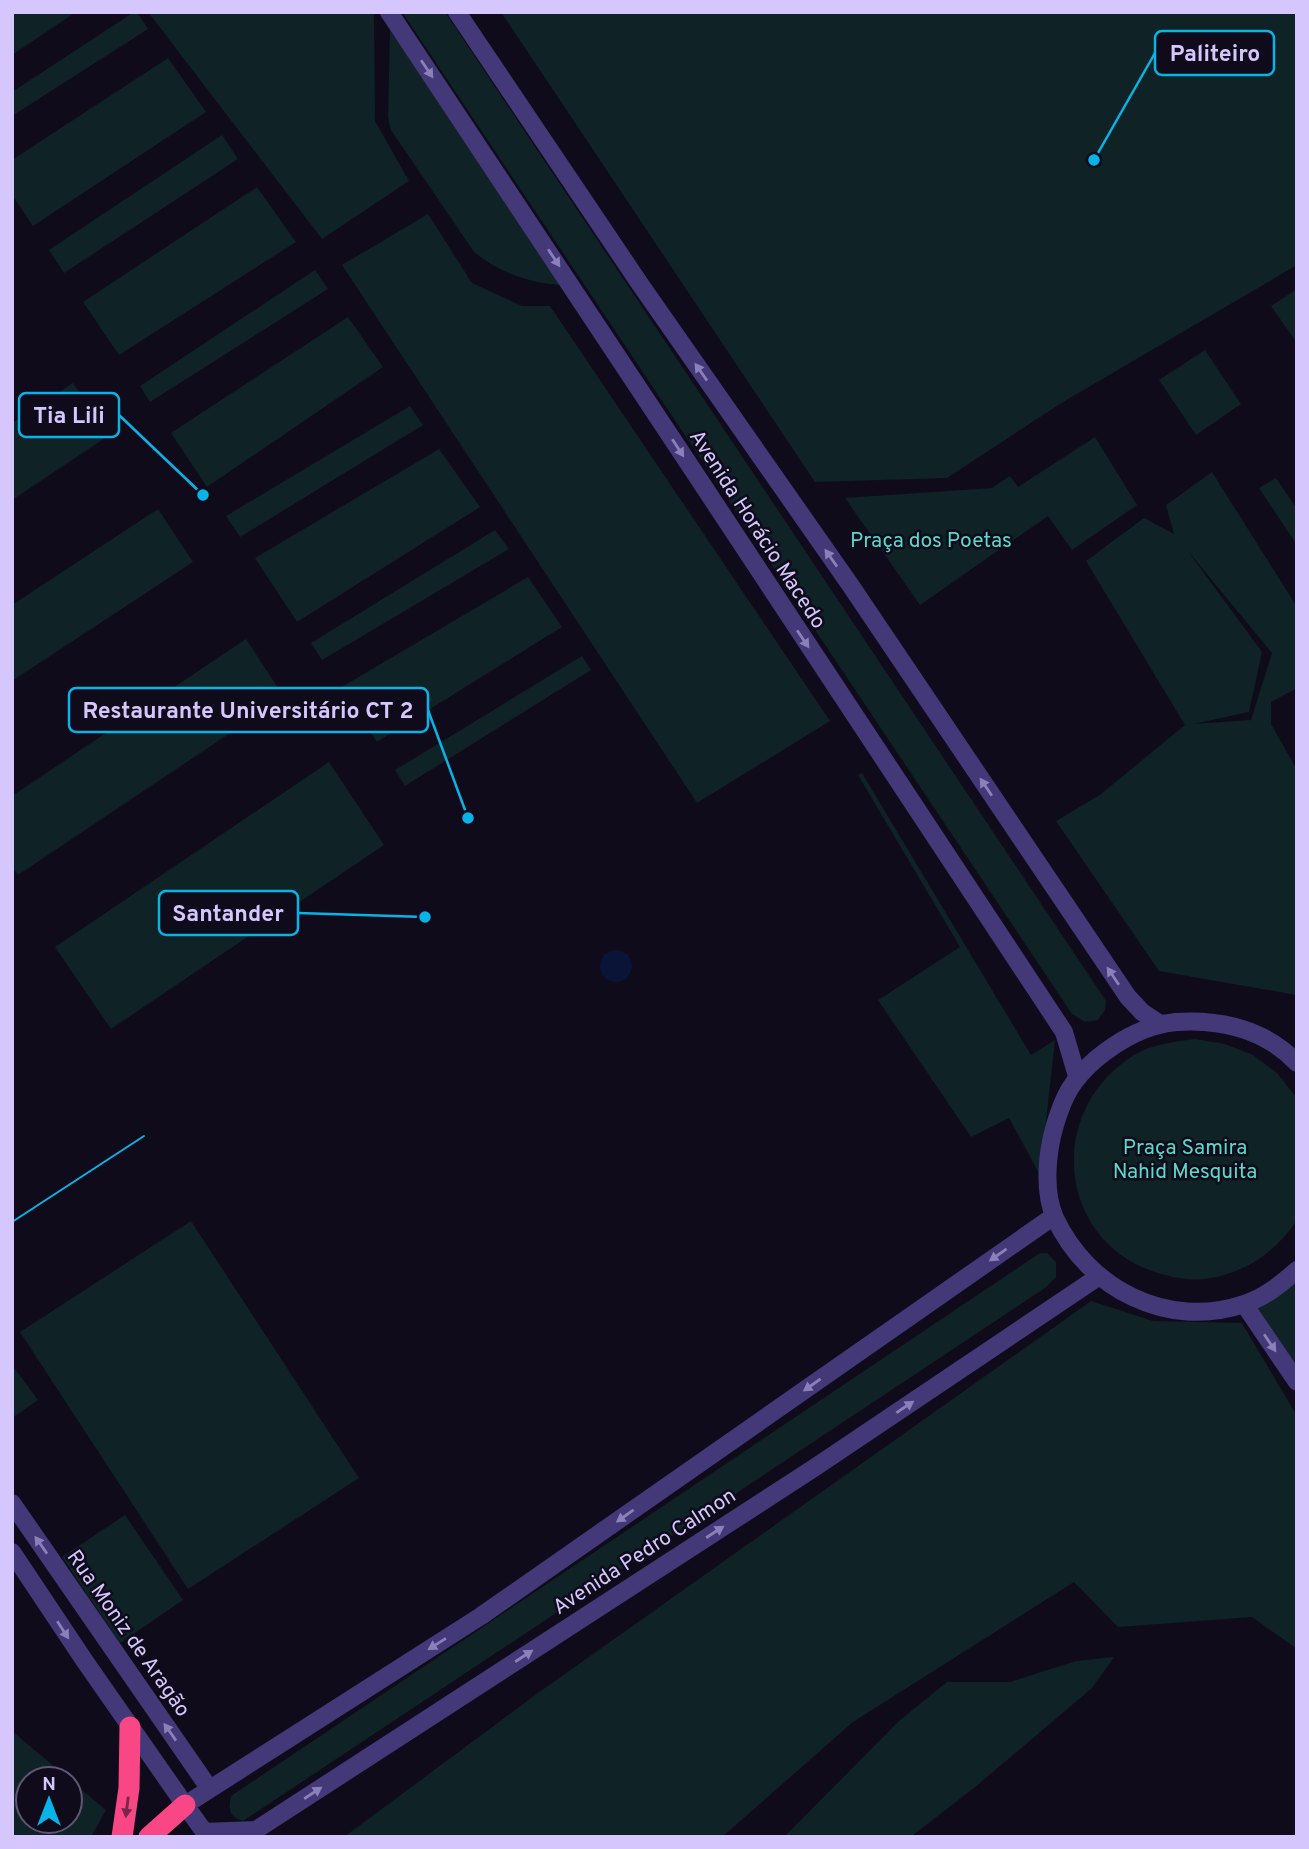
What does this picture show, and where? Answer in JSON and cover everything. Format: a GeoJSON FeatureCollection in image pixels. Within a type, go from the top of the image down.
{"type":"FeatureCollection","features":[{"type":"Feature","properties":{"kind":"highway"},"geometry":{"type":"LineString","coordinates":[[122,1837],[129,1788],[130,1727]]}},
{"type":"Feature","properties":{"kind":"highway"},"geometry":{"type":"LineString","coordinates":[[149,1837],[185,1805]]}},
{"type":"Feature","properties":{"kind":"street","name":"Avenida Horácio Macedo"},"geometry":{"type":"LineString","coordinates":[[389,12],[1064,1032],[1077,1076]]}},
{"type":"Feature","properties":{"kind":"street","name":"Avenida Horácio Macedo"},"geometry":{"type":"LineString","coordinates":[[457,12],[640,284],[851,586],[1128,997],[1142,1012],[1160,1024]]}},
{"type":"Feature","properties":{"kind":"street"},"geometry":{"type":"LineString","coordinates":[[1294,1055],[1250,1030],[1205,1020],[1160,1024],[1118,1041],[1077,1076],[1060,1106],[1049,1145],[1049,1187],[1054,1216],[1076,1254],[1098,1277],[1130,1298],[1167,1310],[1206,1312],[1244,1304],[1276,1288],[1297,1270]]}},
{"type":"Feature","properties":{"kind":"street","name":"Avenida Pedro Calmon"},"geometry":{"type":"LineString","coordinates":[[185,1805],[481,1616],[1054,1216]]}},
{"type":"Feature","properties":{"kind":"street","name":"Avenida Pedro Calmon"},"geometry":{"type":"LineString","coordinates":[[206,1834],[255,1833],[802,1476],[1098,1277]]}},
{"type":"Feature","properties":{"kind":"street"},"geometry":{"type":"LineString","coordinates":[[1244,1304],[1297,1382]]}},
{"type":"Feature","properties":{"kind":"street","name":"Rua Moniz de Aragão"},"geometry":{"type":"LineString","coordinates":[[12,1503],[209,1788]]}},
{"type":"Feature","properties":{"kind":"street"},"geometry":{"type":"LineString","coordinates":[[12,1552],[206,1834]]}},
{"type":"Feature","properties":{"kind":"green space"},"geometry":{"type":"Polygon","coordinates":[[[12,12],[76,12],[12,55],[12,12]]]}},
{"type":"Feature","properties":{"kind":"green space"},"geometry":{"type":"Polygon","coordinates":[[[137,12],[148,29],[12,116],[12,92],[137,12]]]}},
{"type":"Feature","properties":{"kind":"green space"},"geometry":{"type":"Polygon","coordinates":[[[148,12],[374,12],[375,121],[409,181],[322,239],[148,12]]]}},
{"type":"Feature","properties":{"kind":"green space"},"geometry":{"type":"Polygon","coordinates":[[[402,12],[445,12],[1106,1001],[1105,1010],[1098,1020],[1085,1022],[1072,1014],[402,12]]]}},
{"type":"Feature","properties":{"kind":"green space"},"geometry":{"type":"Polygon","coordinates":[[[501,12],[1297,12],[1297,265],[1063,402],[947,478],[815,482],[501,12]]]}},
{"type":"Feature","properties":{"kind":"green space"},"geometry":{"type":"Polygon","coordinates":[[[390,30],[565,285],[516,276],[494,266],[474,252],[391,130],[388,117],[390,30]]]}},
{"type":"Feature","properties":{"kind":"green space"},"geometry":{"type":"Polygon","coordinates":[[[168,58],[206,112],[33,226],[12,195],[12,160],[168,58]]]}},
{"type":"Feature","properties":{"kind":"green space"},"geometry":{"type":"Polygon","coordinates":[[[222,135],[238,159],[64,273],[49,250],[222,135]]]}},
{"type":"Feature","properties":{"kind":"green space"},"geometry":{"type":"Polygon","coordinates":[[[257,187],[296,242],[119,355],[83,302],[257,187]]]}},
{"type":"Feature","properties":{"kind":"green space"},"geometry":{"type":"Polygon","coordinates":[[[428,214],[472,283],[522,306],[550,306],[830,721],[697,803],[342,265],[428,214]]]}},
{"type":"Feature","properties":{"kind":"green space"},"geometry":{"type":"Polygon","coordinates":[[[315,270],[328,289],[150,402],[140,386],[315,270]]]}},
{"type":"Feature","properties":{"kind":"green space"},"geometry":{"type":"Polygon","coordinates":[[[1297,289],[1297,343],[1271,306],[1297,289]]]}},
{"type":"Feature","properties":{"kind":"green space"},"geometry":{"type":"Polygon","coordinates":[[[348,317],[383,367],[207,487],[171,433],[348,317]]]}},
{"type":"Feature","properties":{"kind":"green space"},"geometry":{"type":"Polygon","coordinates":[[[1205,350],[1241,404],[1196,435],[1159,380],[1205,350]]]}},
{"type":"Feature","properties":{"kind":"green space"},"geometry":{"type":"Polygon","coordinates":[[[73,383],[108,436],[12,500],[12,423],[73,383]]]}},
{"type":"Feature","properties":{"kind":"green space"},"geometry":{"type":"Polygon","coordinates":[[[410,406],[423,425],[240,537],[226,516],[410,406]]]}},
{"type":"Feature","properties":{"kind":"green space","name":"Praça dos Poetas"},"geometry":{"type":"Polygon","coordinates":[[[1095,437],[1137,505],[1072,550],[1048,516],[920,605],[845,498],[992,488],[1010,476],[1018,487],[1095,437]]]}},
{"type":"Feature","properties":{"kind":"green space"},"geometry":{"type":"Polygon","coordinates":[[[439,449],[480,507],[297,622],[255,558],[439,449]]]}},
{"type":"Feature","properties":{"kind":"green space"},"geometry":{"type":"Polygon","coordinates":[[[1212,472],[1297,607],[1297,688],[1271,702],[1271,724],[1297,770],[1297,995],[1159,971],[1056,821],[1101,794],[1185,725],[1086,561],[1144,518],[1174,534],[1166,505],[1212,472]],[[1187,550],[1262,652],[1249,712],[1193,724],[1251,720],[1272,653],[1187,550]]]}},
{"type":"Feature","properties":{"kind":"green space"},"geometry":{"type":"Polygon","coordinates":[[[1276,478],[1297,509],[1297,545],[1259,488],[1276,478]]]}},
{"type":"Feature","properties":{"kind":"green space"},"geometry":{"type":"Polygon","coordinates":[[[158,509],[193,562],[12,681],[12,605],[158,509]]]}},
{"type":"Feature","properties":{"kind":"green space"},"geometry":{"type":"Polygon","coordinates":[[[495,530],[509,549],[322,660],[311,643],[495,530]]]}},
{"type":"Feature","properties":{"kind":"green space"},"geometry":{"type":"Polygon","coordinates":[[[528,577],[562,627],[377,742],[340,688],[528,577]]]}},
{"type":"Feature","properties":{"kind":"green space"},"geometry":{"type":"Polygon","coordinates":[[[246,639],[284,697],[18,875],[12,867],[12,796],[246,639]]]}},
{"type":"Feature","properties":{"kind":"green space"},"geometry":{"type":"Polygon","coordinates":[[[582,656],[591,670],[405,786],[395,770],[582,656]]]}},
{"type":"Feature","properties":{"kind":"green space"},"geometry":{"type":"Polygon","coordinates":[[[329,762],[384,845],[111,1029],[55,947],[329,762]]]}},
{"type":"Feature","properties":{"kind":"green space"},"geometry":{"type":"Polygon","coordinates":[[[862,773],[1031,1055],[1055,1040],[1040,1175],[1009,1118],[971,1137],[878,1000],[960,947],[858,775],[862,773]]]}},
{"type":"Feature","properties":{"kind":"green space","name":"Praça Samira Nahid Mesquita"},"geometry":{"type":"Polygon","coordinates":[[[1195,1039],[1225,1044],[1253,1055],[1277,1073],[1296,1097],[1297,1220],[1272,1249],[1241,1269],[1211,1278],[1184,1279],[1165,1275],[1129,1260],[1102,1238],[1084,1209],[1075,1177],[1075,1143],[1085,1110],[1105,1080],[1141,1051],[1195,1039]]]}},
{"type":"Feature","properties":{"kind":"green space"},"geometry":{"type":"Polygon","coordinates":[[[191,1221],[359,1478],[188,1589],[20,1332],[191,1221]]]}},
{"type":"Feature","properties":{"kind":"green space"},"geometry":{"type":"Polygon","coordinates":[[[1040,1253],[1047,1253],[1056,1262],[1056,1277],[1045,1288],[243,1821],[232,1815],[231,1796],[1040,1253]]]}},
{"type":"Feature","properties":{"kind":"green space"},"geometry":{"type":"Polygon","coordinates":[[[1297,1270],[1297,1382],[1244,1304],[1297,1270]]]}},
{"type":"Feature","properties":{"kind":"green space"},"geometry":{"type":"Polygon","coordinates":[[[1091,1301],[1153,1321],[1242,1323],[1297,1416],[1297,1649],[1252,1617],[1118,1627],[1074,1582],[853,1722],[722,1837],[344,1837],[538,1693],[1091,1301]]]}},
{"type":"Feature","properties":{"kind":"green space"},"geometry":{"type":"Polygon","coordinates":[[[12,1365],[38,1400],[12,1418],[12,1365]]]}},
{"type":"Feature","properties":{"kind":"green space"},"geometry":{"type":"Polygon","coordinates":[[[125,1515],[183,1600],[120,1643],[62,1557],[125,1515]]]}},
{"type":"Feature","properties":{"kind":"green space"},"geometry":{"type":"Polygon","coordinates":[[[1114,1657],[1092,1688],[974,1788],[913,1835],[784,1837],[899,1721],[947,1682],[1010,1682],[1076,1661],[1114,1657]]]}},
{"type":"Feature","properties":{"kind":"green space"},"geometry":{"type":"Polygon","coordinates":[[[12,1731],[52,1765],[14,1765],[14,1835],[84,1835],[84,1792],[106,1810],[91,1837],[12,1837],[12,1731]]]}},
{"type":"Feature","properties":{"kind":"water"},"geometry":{"type":"Polygon","coordinates":[[[616,950],[627,955],[632,966],[627,977],[616,982],[605,977],[600,966],[605,955],[616,950]]]}},
{"type":"Feature","properties":{"kind":"tram line"},"geometry":{"type":"LineString","coordinates":[[12,1222],[144,1136]]}},
{"type":"Feature","properties":{"kind":"place","name":"Paliteiro"},"geometry":{"type":"Point","coordinates":[1094,160]}},
{"type":"Feature","properties":{"kind":"place","name":"Tia Lili"},"geometry":{"type":"Point","coordinates":[203,495]}},
{"type":"Feature","properties":{"kind":"place","name":"Restaurante Universitário CT 2"},"geometry":{"type":"Point","coordinates":[468,818]}},
{"type":"Feature","properties":{"kind":"place","name":"Santander"},"geometry":{"type":"Point","coordinates":[425,917]}}]}
